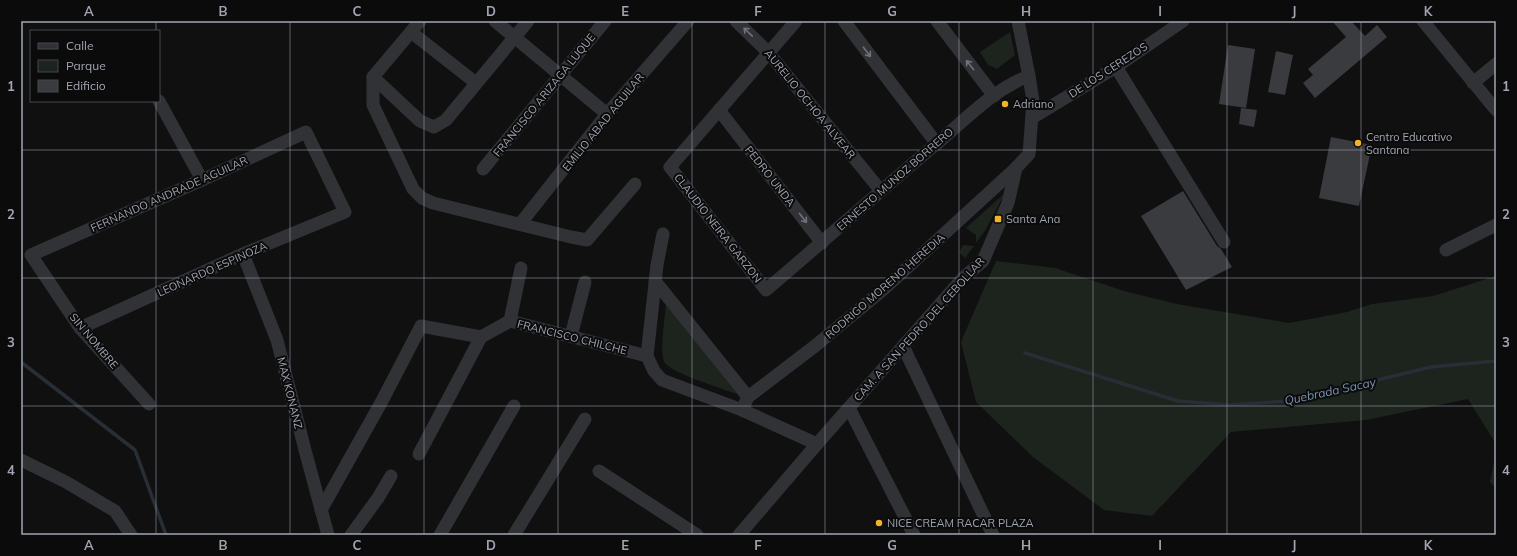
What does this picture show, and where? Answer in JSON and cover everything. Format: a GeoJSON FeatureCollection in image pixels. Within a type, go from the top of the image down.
{"type":"FeatureCollection","features":[{"type":"Feature","properties":{"kind":"street"},"geometry":{"type":"LineString","coordinates":[[420,21],[372,77],[373,105],[413,189],[422,198],[571,238],[587,240],[635,184]]}},
{"type":"Feature","properties":{"kind":"street"},"geometry":{"type":"LineString","coordinates":[[495,21],[607,114]]}},
{"type":"Feature","properties":{"kind":"street"},"geometry":{"type":"LineString","coordinates":[[372,77],[420,121],[434,127],[446,120],[528,21]]}},
{"type":"Feature","properties":{"kind":"street","name":"FRANCISCO ARIZAGA LUQUE"},"geometry":{"type":"LineString","coordinates":[[484,169],[605,21]]}},
{"type":"Feature","properties":{"kind":"street","name":"EMILIO ABAD AGUILAR"},"geometry":{"type":"LineString","coordinates":[[520,224],[607,114],[688,21]]}},
{"type":"Feature","properties":{"kind":"street","name":"AURELIO OCHOA ALVEAR"},"geometry":{"type":"LineString","coordinates":[[736,21],[768,52],[881,191]]}},
{"type":"Feature","properties":{"kind":"street"},"geometry":{"type":"LineString","coordinates":[[718,110],[796,21]]}},
{"type":"Feature","properties":{"kind":"street"},"geometry":{"type":"LineString","coordinates":[[844,21],[937,144]]}},
{"type":"Feature","properties":{"kind":"street"},"geometry":{"type":"LineString","coordinates":[[937,21],[994,96]]}},
{"type":"Feature","properties":{"kind":"street","name":"CAM. A SAN PEDRO DEL CEBOLLAR"},"geometry":{"type":"LineString","coordinates":[[739,535],[963,278],[983,261],[1008,203],[1016,168],[1029,154],[1033,101],[1018,21]]}},
{"type":"Feature","properties":{"kind":"street","name":"DE LOS CEREZOS"},"geometry":{"type":"LineString","coordinates":[[1032,118],[1116,67],[1183,21]]}},
{"type":"Feature","properties":{"kind":"street"},"geometry":{"type":"LineString","coordinates":[[1430,23],[1473,83],[1496,110]]}},
{"type":"Feature","properties":{"kind":"street"},"geometry":{"type":"LineString","coordinates":[[411,32],[476,83]]}},
{"type":"Feature","properties":{"kind":"street"},"geometry":{"type":"LineString","coordinates":[[1473,83],[1496,64]]}},
{"type":"Feature","properties":{"kind":"street"},"geometry":{"type":"LineString","coordinates":[[1116,67],[1224,242]]}},
{"type":"Feature","properties":{"kind":"street","name":"ERNESTO MUNOZ BORRERO"},"geometry":{"type":"LineString","coordinates":[[766,290],[994,96],[1016,81],[1029,76]]}},
{"type":"Feature","properties":{"kind":"street"},"geometry":{"type":"LineString","coordinates":[[160,102],[202,180]]}},
{"type":"Feature","properties":{"kind":"street","name":"CLAUDIO NEIRA GARZON"},"geometry":{"type":"LineString","coordinates":[[718,110],[670,167],[766,290]]}},
{"type":"Feature","properties":{"kind":"street","name":"PEDRO UNDA"},"geometry":{"type":"LineString","coordinates":[[718,110],[822,243]]}},
{"type":"Feature","properties":{"kind":"street","name":"FERNANDO ANDRADE AGUILAR"},"geometry":{"type":"LineString","coordinates":[[31,255],[202,180],[306,132],[345,212]]}},
{"type":"Feature","properties":{"kind":"street","name":"RODRIGO MORENO HEREDIA"},"geometry":{"type":"LineString","coordinates":[[748,397],[815,346],[885,288],[1016,168]]}},
{"type":"Feature","properties":{"kind":"street","name":"LEONARDO ESPINOZA"},"geometry":{"type":"LineString","coordinates":[[80,328],[243,254],[345,212]]}},
{"type":"Feature","properties":{"kind":"street"},"geometry":{"type":"LineString","coordinates":[[1446,250],[1496,225]]}},
{"type":"Feature","properties":{"kind":"street"},"geometry":{"type":"LineString","coordinates":[[663,234],[655,281],[647,356],[654,370],[662,380],[742,410],[817,444]]}},
{"type":"Feature","properties":{"kind":"street","name":"MAX KONANZ"},"geometry":{"type":"LineString","coordinates":[[243,254],[277,340],[320,510],[328,535]]}},
{"type":"Feature","properties":{"kind":"street","name":"SIN NOMBRE"},"geometry":{"type":"LineString","coordinates":[[31,255],[80,328],[149,404]]}},
{"type":"Feature","properties":{"kind":"street"},"geometry":{"type":"LineString","coordinates":[[510,321],[521,268]]}},
{"type":"Feature","properties":{"kind":"street"},"geometry":{"type":"LineString","coordinates":[[655,281],[748,397],[742,410]]}},
{"type":"Feature","properties":{"kind":"street"},"geometry":{"type":"LineString","coordinates":[[571,336],[585,282]]}},
{"type":"Feature","properties":{"kind":"street","name":"FRANCISCO CHILCHE"},"geometry":{"type":"LineString","coordinates":[[481,338],[510,321],[647,356]]}},
{"type":"Feature","properties":{"kind":"street"},"geometry":{"type":"LineString","coordinates":[[320,510],[382,401],[420,326],[481,338],[419,454]]}},
{"type":"Feature","properties":{"kind":"street"},"geometry":{"type":"LineString","coordinates":[[903,346],[993,535]]}},
{"type":"Feature","properties":{"kind":"street"},"geometry":{"type":"LineString","coordinates":[[440,535],[514,406]]}},
{"type":"Feature","properties":{"kind":"street"},"geometry":{"type":"LineString","coordinates":[[849,408],[914,535]]}},
{"type":"Feature","properties":{"kind":"street"},"geometry":{"type":"LineString","coordinates":[[514,535],[585,419]]}},
{"type":"Feature","properties":{"kind":"street"},"geometry":{"type":"LineString","coordinates":[[21,460],[66,482],[115,511],[131,535]]}},
{"type":"Feature","properties":{"kind":"street"},"geometry":{"type":"LineString","coordinates":[[599,471],[697,535]]}},
{"type":"Feature","properties":{"kind":"street"},"geometry":{"type":"LineString","coordinates":[[351,535],[378,498],[391,476]]}},
{"type":"Feature","properties":{"kind":"green space"},"geometry":{"type":"Polygon","coordinates":[[[1010,32],[1015,55],[997,69],[988,65],[980,52],[1010,32]]]}},
{"type":"Feature","properties":{"kind":"green space"},"geometry":{"type":"Polygon","coordinates":[[[1005,193],[986,229],[976,243],[976,235],[966,228],[1005,193]]]}},
{"type":"Feature","properties":{"kind":"green space"},"geometry":{"type":"Polygon","coordinates":[[[963,245],[974,246],[965,258],[959,252],[963,245]]]}},
{"type":"Feature","properties":{"kind":"green space"},"geometry":{"type":"Polygon","coordinates":[[[996,261],[1055,268],[1124,291],[1177,304],[1289,323],[1347,312],[1372,304],[1433,296],[1496,276],[1496,444],[1468,399],[1366,420],[1231,432],[1152,516],[1104,510],[1033,457],[976,402],[961,342],[996,261]]]}},
{"type":"Feature","properties":{"kind":"green space"},"geometry":{"type":"Polygon","coordinates":[[[666,304],[737,394],[687,376],[665,363],[663,359],[662,344],[666,304]]]}},
{"type":"Feature","properties":{"kind":"green space"},"geometry":{"type":"Polygon","coordinates":[[[1496,451],[1496,488],[1490,482],[1496,451]]]}},
{"type":"Feature","properties":{"kind":"building"},"geometry":{"type":"Polygon","coordinates":[[[1332,21],[1351,21],[1365,36],[1377,25],[1387,37],[1315,98],[1303,83],[1313,75],[1308,69],[1346,37],[1332,21]]]}},
{"type":"Feature","properties":{"kind":"building"},"geometry":{"type":"Polygon","coordinates":[[[1228,45],[1255,49],[1246,108],[1219,104],[1228,45]]]}},
{"type":"Feature","properties":{"kind":"building"},"geometry":{"type":"Polygon","coordinates":[[[1276,51],[1293,55],[1285,95],[1268,92],[1276,51]]]}},
{"type":"Feature","properties":{"kind":"building"},"geometry":{"type":"Polygon","coordinates":[[[1241,108],[1257,110],[1254,127],[1239,124],[1241,108]]]}},
{"type":"Feature","properties":{"kind":"building"},"geometry":{"type":"Polygon","coordinates":[[[1331,137],[1372,145],[1359,206],[1319,198],[1331,137]]]}},
{"type":"Feature","properties":{"kind":"building"},"geometry":{"type":"Polygon","coordinates":[[[1183,191],[1217,246],[1221,249],[1232,267],[1186,290],[1141,216],[1183,191]]]}},
{"type":"Feature","properties":{"kind":"waterway","name":"Quebrada Sacay"},"geometry":{"type":"LineString","coordinates":[[1025,353],[1178,401],[1230,405],[1290,401],[1431,367],[1496,361]]}},
{"type":"Feature","properties":{"kind":"waterway"},"geometry":{"type":"LineString","coordinates":[[21,362],[135,450],[166,535]]}},
{"type":"Feature","properties":{"kind":"place","name":"Adriano"},"geometry":{"type":"Point","coordinates":[1005,104]}},
{"type":"Feature","properties":{"kind":"place","name":"Centro Educativo Santana"},"geometry":{"type":"Point","coordinates":[1358,143]}},
{"type":"Feature","properties":{"kind":"place","name":"Santa Ana"},"geometry":{"type":"Point","coordinates":[998,219]}},
{"type":"Feature","properties":{"kind":"place","name":"NICE CREAM RACAR PLAZA"},"geometry":{"type":"Point","coordinates":[879,523]}}]}
